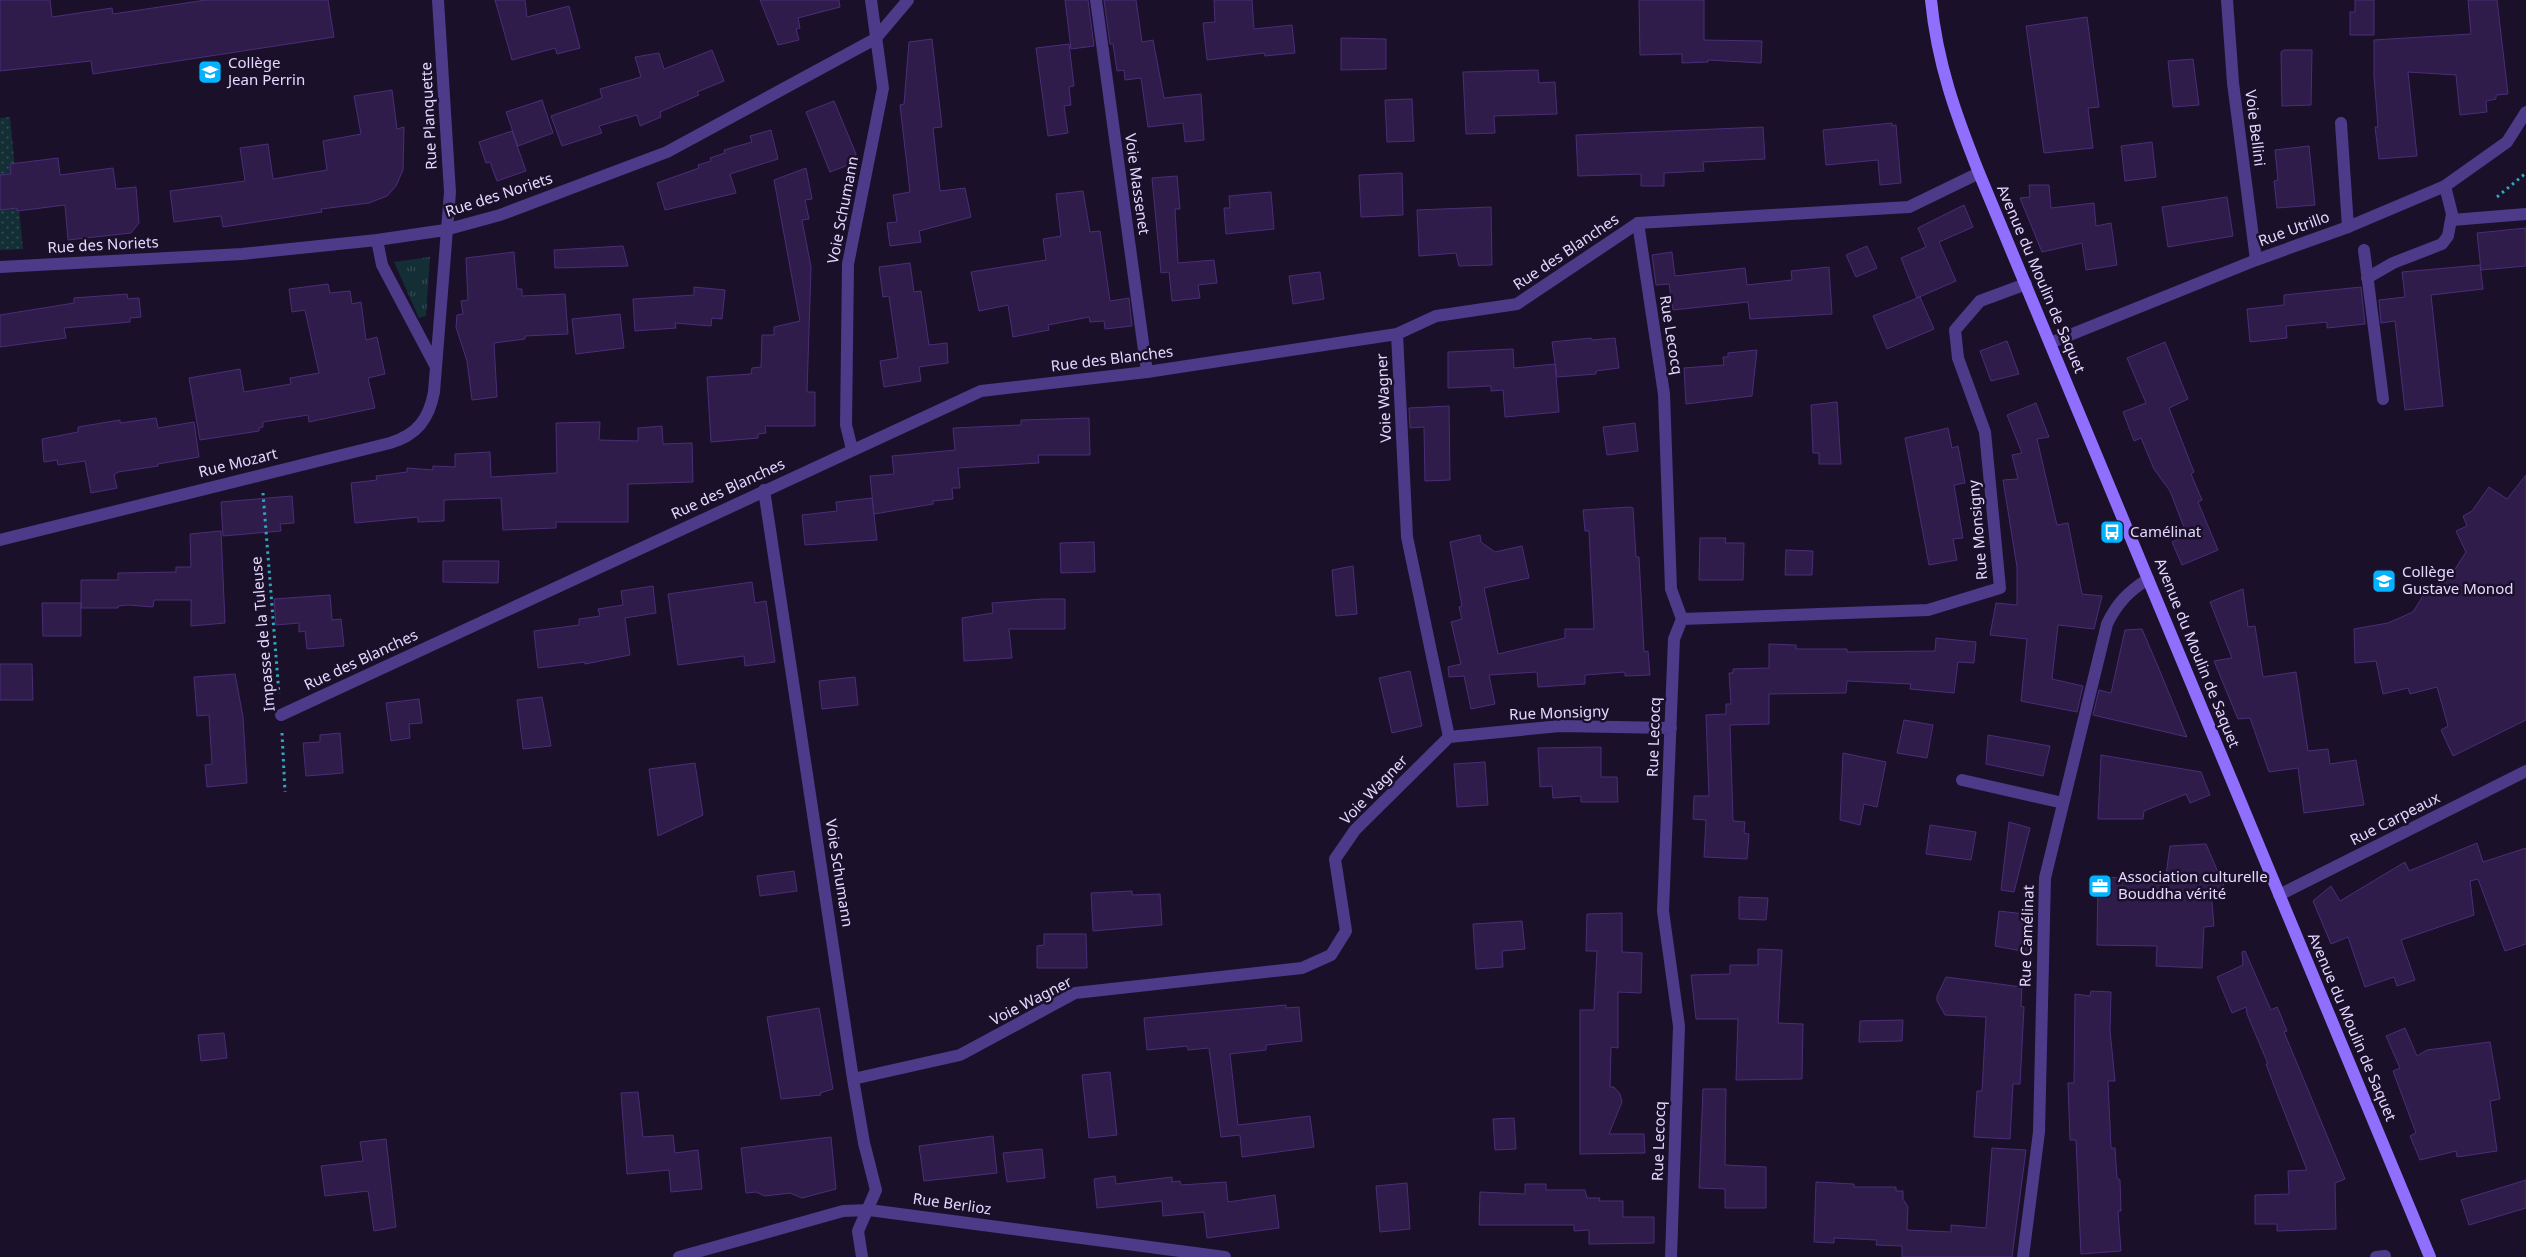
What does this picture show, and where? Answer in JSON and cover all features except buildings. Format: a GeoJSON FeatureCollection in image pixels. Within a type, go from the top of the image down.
{"type":"FeatureCollection","features":[{"type":"Feature","properties":{"kind":"main road","name":"Avenue du Moulin de Saquet"},"geometry":{"type":"LineString","coordinates":[[1931,0],[1940,65],[1952,104],[1979,173],[2430,1257]]}},
{"type":"Feature","properties":{"kind":"street","name":"Rue Planquette"},"geometry":{"type":"LineString","coordinates":[[438,0],[450,192],[445,230]]}},
{"type":"Feature","properties":{"kind":"street"},"geometry":{"type":"LineString","coordinates":[[871,0],[875,39]]}},
{"type":"Feature","properties":{"kind":"street"},"geometry":{"type":"LineString","coordinates":[[875,39],[908,0]]}},
{"type":"Feature","properties":{"kind":"street","name":"Voie Massenet"},"geometry":{"type":"LineString","coordinates":[[1096,0],[1147,372]]}},
{"type":"Feature","properties":{"kind":"street","name":"Voie Bellini"},"geometry":{"type":"LineString","coordinates":[[2227,0],[2233,83],[2256,260]]}},
{"type":"Feature","properties":{"kind":"street","name":"Rue des Noriets"},"geometry":{"type":"LineString","coordinates":[[0,267],[242,254],[377,240],[445,230],[500,215],[667,152],[875,39]]}},
{"type":"Feature","properties":{"kind":"street","name":"Voie Schumann"},"geometry":{"type":"LineString","coordinates":[[852,449],[846,424],[848,264],[883,88],[875,39]]}},
{"type":"Feature","properties":{"kind":"street","name":"Rue Utrillo"},"geometry":{"type":"LineString","coordinates":[[2050,343],[2256,260],[2348,227],[2445,186],[2507,142],[2526,112]]}},
{"type":"Feature","properties":{"kind":"street"},"geometry":{"type":"LineString","coordinates":[[2341,123],[2348,227]]}},
{"type":"Feature","properties":{"kind":"street","name":"Rue des Blanches"},"geometry":{"type":"LineString","coordinates":[[281,715],[852,449],[981,391],[1147,372],[1397,334],[1436,316],[1517,304],[1638,223],[1909,207],[1979,173]]}},
{"type":"Feature","properties":{"kind":"street"},"geometry":{"type":"LineString","coordinates":[[2368,278],[2393,263],[2442,244],[2448,236],[2452,220],[2445,186]]}},
{"type":"Feature","properties":{"kind":"street"},"geometry":{"type":"LineString","coordinates":[[2452,220],[2526,214]]}},
{"type":"Feature","properties":{"kind":"street","name":"Rue Lecocq"},"geometry":{"type":"LineString","coordinates":[[1638,223],[1664,394],[1671,589],[1682,619],[1674,639],[1663,911],[1678,1026],[1672,1257]]}},
{"type":"Feature","properties":{"kind":"street","name":"Rue Mozart"},"geometry":{"type":"LineString","coordinates":[[0,540],[406,439],[416,430],[428,413],[434,392],[445,230]]}},
{"type":"Feature","properties":{"kind":"street"},"geometry":{"type":"LineString","coordinates":[[377,240],[382,265],[436,367]]}},
{"type":"Feature","properties":{"kind":"street"},"geometry":{"type":"LineString","coordinates":[[2364,250],[2383,399]]}},
{"type":"Feature","properties":{"kind":"street","name":"Rue Monsigny"},"geometry":{"type":"LineString","coordinates":[[1682,619],[1928,610],[2000,588],[1985,432],[1958,358],[1955,330],[1980,301],[2026,284]]}},
{"type":"Feature","properties":{"kind":"street","name":"Voie Wagner"},"geometry":{"type":"LineString","coordinates":[[854,1079],[960,1055],[1075,993],[1302,968],[1331,955],[1346,932],[1335,859],[1355,830],[1448,737],[1407,537],[1397,334]]}},
{"type":"Feature","properties":{"kind":"street","name":"Voie Schumann"},"geometry":{"type":"LineString","coordinates":[[764,490],[864,1143],[876,1190],[870,1210],[858,1231],[862,1257]]}},
{"type":"Feature","properties":{"kind":"street","name":"Rue Camélinat"},"geometry":{"type":"LineString","coordinates":[[2023,1257],[2040,1132],[2043,899],[2045,878],[2108,624],[2114,610],[2126,595],[2148,579]]}},
{"type":"Feature","properties":{"kind":"street","name":"Rue Monsigny"},"geometry":{"type":"LineString","coordinates":[[1448,737],[1560,726],[1671,728]]}},
{"type":"Feature","properties":{"kind":"street","name":"Rue Carpeaux"},"geometry":{"type":"LineString","coordinates":[[2280,895],[2526,771]]}},
{"type":"Feature","properties":{"kind":"street"},"geometry":{"type":"LineString","coordinates":[[1962,780],[2063,803]]}},
{"type":"Feature","properties":{"kind":"street","name":"Rue Berlioz"},"geometry":{"type":"LineString","coordinates":[[679,1257],[842,1211],[870,1210],[1225,1257]]}},
{"type":"Feature","properties":{"kind":"path","name":"Impasse de la Tuleuse"},"geometry":{"type":"LineString","coordinates":[[260,474],[281,715],[285,792]]}},
{"type":"Feature","properties":{"kind":"green space"},"geometry":{"type":"Polygon","coordinates":[[[10,117],[23,249],[0,250],[0,118],[10,117]]]}},
{"type":"Feature","properties":{"kind":"green space"},"geometry":{"type":"Polygon","coordinates":[[[430,257],[426,316],[419,318],[394,262],[430,257]]]}},
{"type":"Feature","properties":{"kind":"place","name":"Collège Jean Perrin"},"geometry":{"type":"Point","coordinates":[210,72]}},
{"type":"Feature","properties":{"kind":"place","name":"Camélinat"},"geometry":{"type":"Point","coordinates":[2112,532]}},
{"type":"Feature","properties":{"kind":"place","name":"Collège Gustave Monod"},"geometry":{"type":"Point","coordinates":[2384,581]}},
{"type":"Feature","properties":{"kind":"place","name":"Association culturelle Bouddha vérité"},"geometry":{"type":"Point","coordinates":[2100,886]}}]}
